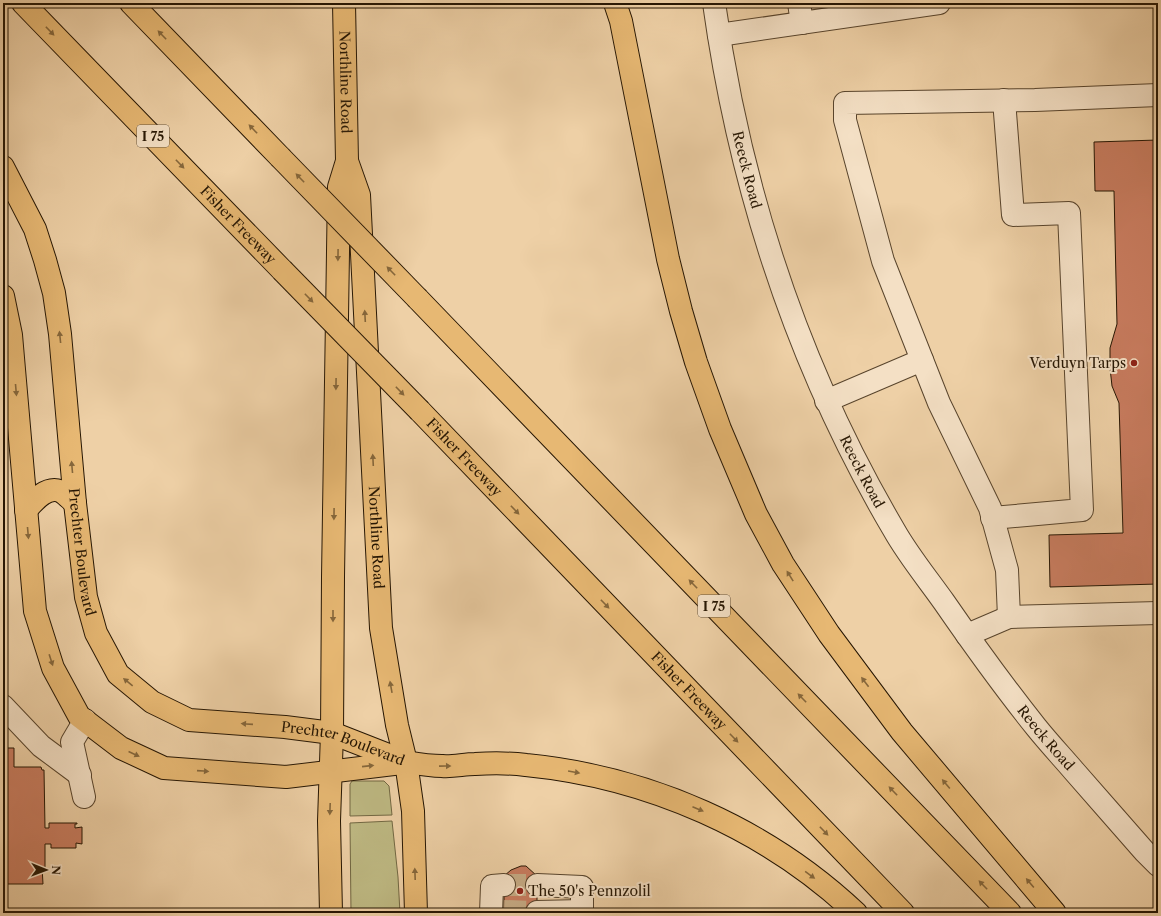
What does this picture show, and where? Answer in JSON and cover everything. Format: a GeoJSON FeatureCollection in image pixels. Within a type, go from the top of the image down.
{"type":"FeatureCollection","features":[{"type":"Feature","properties":{"kind":"main road","name":"Fisher Freeway"},"geometry":{"type":"LineString","coordinates":[[23,3],[903,913]]}},
{"type":"Feature","properties":{"kind":"main road","name":"I 75"},"geometry":{"type":"LineString","coordinates":[[131,3],[1010,913]]}},
{"type":"Feature","properties":{"kind":"main road","name":"Northline Road"},"geometry":{"type":"LineString","coordinates":[[344,3],[348,161],[359,195],[381,628],[397,725],[406,762],[413,811],[416,913]]}},
{"type":"Feature","properties":{"kind":"main road"},"geometry":{"type":"LineString","coordinates":[[615,3],[621,21],[668,259],[681,311],[696,362],[720,429],[756,514],[783,564],[829,634],[902,732],[1055,913]]}},
{"type":"Feature","properties":{"kind":"main road","name":"Northline Road"},"geometry":{"type":"LineString","coordinates":[[331,913],[329,821],[332,733],[339,187],[348,161]]}},
{"type":"Feature","properties":{"kind":"main road","name":"Prechter Boulevard"},"geometry":{"type":"LineString","coordinates":[[3,167],[35,229],[54,293],[60,334],[75,503],[86,597],[96,633],[118,674],[152,702],[189,720],[286,727],[332,733],[406,762]]}},
{"type":"Feature","properties":{"kind":"main road","name":"Prechter Boulevard"},"geometry":{"type":"LineString","coordinates":[[3,296],[11,335],[35,611],[53,668],[79,716],[121,748],[164,768],[286,777],[331,770],[406,762]]}},
{"type":"Feature","properties":{"kind":"main road"},"geometry":{"type":"LineString","coordinates":[[26,510],[40,494],[49,491],[60,491],[75,503]]}},
{"type":"Feature","properties":{"kind":"main road"},"geometry":{"type":"LineString","coordinates":[[406,762],[442,766],[476,764],[525,765],[598,776],[641,788],[709,814],[750,835],[788,858],[819,881],[856,913]]}},
{"type":"Feature","properties":{"kind":"street","name":"Reeck Road"},"geometry":{"type":"LineString","coordinates":[[714,3],[727,84],[738,138],[756,210],[778,280],[792,318],[826,401],[859,467],[895,532],[967,636],[1037,729],[1158,865]]}},
{"type":"Feature","properties":{"kind":"street"},"geometry":{"type":"LineString","coordinates":[[719,35],[800,13],[939,3]]}},
{"type":"Feature","properties":{"kind":"street"},"geometry":{"type":"LineString","coordinates":[[1009,617],[1007,570],[990,508],[939,403],[884,261],[845,120],[845,103],[1158,95]]}},
{"type":"Feature","properties":{"kind":"street"},"geometry":{"type":"LineString","coordinates":[[992,518],[1082,510],[1069,213],[1012,215],[1004,100]]}},
{"type":"Feature","properties":{"kind":"street"},"geometry":{"type":"LineString","coordinates":[[826,401],[922,360]]}},
{"type":"Feature","properties":{"kind":"street"},"geometry":{"type":"LineString","coordinates":[[967,636],[1009,617],[1158,613]]}},
{"type":"Feature","properties":{"kind":"street"},"geometry":{"type":"LineString","coordinates":[[3,706],[42,746],[80,775]]}},
{"type":"Feature","properties":{"kind":"street"},"geometry":{"type":"LineString","coordinates":[[84,797],[72,742],[85,720]]}},
{"type":"Feature","properties":{"kind":"street"},"geometry":{"type":"LineString","coordinates":[[537,898],[582,902]]}},
{"type":"Feature","properties":{"kind":"shaded area"},"geometry":{"type":"Polygon","coordinates":[[[352,781],[384,781],[389,786],[392,815],[350,816],[350,784],[352,781]]]}},
{"type":"Feature","properties":{"kind":"shaded area"},"geometry":{"type":"Polygon","coordinates":[[[392,821],[400,913],[351,913],[350,823],[392,821]]]}},
{"type":"Feature","properties":{"kind":"building","name":"Verduyn Tarps"},"geometry":{"type":"Polygon","coordinates":[[[1158,140],[1158,584],[1050,587],[1049,535],[1123,533],[1119,403],[1112,386],[1110,368],[1110,348],[1117,324],[1114,191],[1095,191],[1094,142],[1158,140]]]}},
{"type":"Feature","properties":{"kind":"building"},"geometry":{"type":"Polygon","coordinates":[[[3,748],[14,748],[14,767],[41,767],[42,770],[44,770],[45,828],[49,828],[49,823],[77,823],[75,824],[75,828],[82,827],[82,844],[76,843],[76,848],[51,848],[51,844],[45,844],[45,867],[42,867],[43,884],[3,884],[3,748]]]}},
{"type":"Feature","properties":{"kind":"building","name":"The 50's Pennzolil"},"geometry":{"type":"Polygon","coordinates":[[[521,866],[526,866],[537,876],[537,913],[504,913],[504,876],[511,870],[521,866]]]}},
{"type":"Feature","properties":{"kind":"tunnel"},"geometry":{"type":"LineString","coordinates":[[504,885],[537,885]]}},
{"type":"Feature","properties":{"kind":"tunnel"},"geometry":{"type":"LineString","coordinates":[[504,911],[537,912]]}},
{"type":"Feature","properties":{"kind":"place","name":"Verduyn Tarps"},"geometry":{"type":"Point","coordinates":[1134,363]}},
{"type":"Feature","properties":{"kind":"place","name":"The 50's Pennzolil"},"geometry":{"type":"Point","coordinates":[520,891]}}]}
